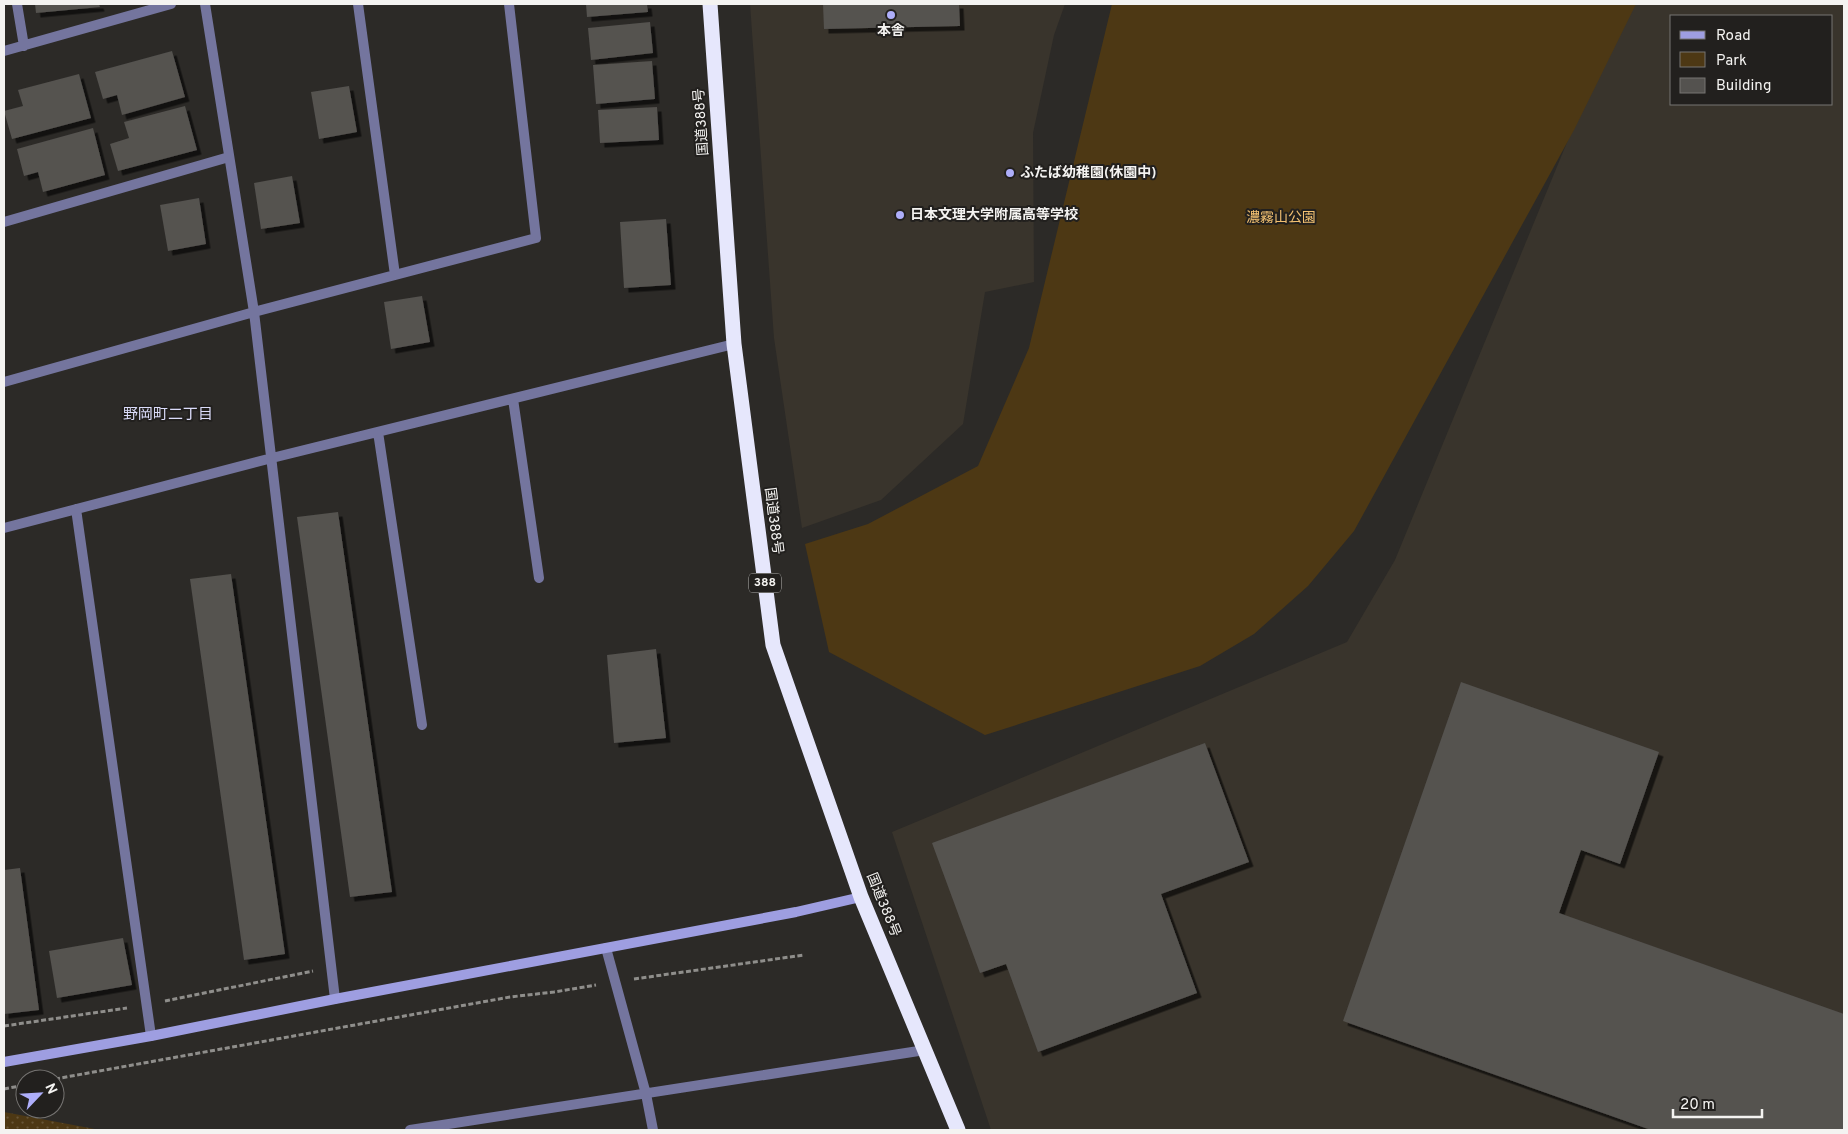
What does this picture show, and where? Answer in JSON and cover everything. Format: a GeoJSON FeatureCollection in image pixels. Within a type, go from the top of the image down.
{"type":"FeatureCollection","features":[{"type":"Feature","properties":{"kind":"highway","name":"国道388号"},"geometry":{"type":"LineString","coordinates":[[710,4],[734,344],[773,645],[861,897],[958,1130]]}},
{"type":"Feature","properties":{"kind":"street"},"geometry":{"type":"LineString","coordinates":[[17,4],[24,46]]}},
{"type":"Feature","properties":{"kind":"street"},"geometry":{"type":"LineString","coordinates":[[4,51],[171,4]]}},
{"type":"Feature","properties":{"kind":"street"},"geometry":{"type":"LineString","coordinates":[[205,4],[254,312],[335,998]]}},
{"type":"Feature","properties":{"kind":"street"},"geometry":{"type":"LineString","coordinates":[[358,4],[395,275]]}},
{"type":"Feature","properties":{"kind":"street"},"geometry":{"type":"LineString","coordinates":[[4,382],[254,312],[536,238],[509,4]]}},
{"type":"Feature","properties":{"kind":"street"},"geometry":{"type":"LineString","coordinates":[[4,222],[230,157]]}},
{"type":"Feature","properties":{"kind":"street"},"geometry":{"type":"LineString","coordinates":[[4,528],[272,458],[734,344]]}},
{"type":"Feature","properties":{"kind":"street"},"geometry":{"type":"LineString","coordinates":[[513,399],[539,578]]}},
{"type":"Feature","properties":{"kind":"street"},"geometry":{"type":"LineString","coordinates":[[378,432],[422,725]]}},
{"type":"Feature","properties":{"kind":"street"},"geometry":{"type":"LineString","coordinates":[[76,509],[151,1036]]}},
{"type":"Feature","properties":{"kind":"street"},"geometry":{"type":"LineString","coordinates":[[4,1062],[151,1036],[335,998],[796,912],[861,897]]}},
{"type":"Feature","properties":{"kind":"street"},"geometry":{"type":"LineString","coordinates":[[606,948],[646,1094],[653,1130]]}},
{"type":"Feature","properties":{"kind":"street"},"geometry":{"type":"LineString","coordinates":[[410,1130],[925,1050]]}},
{"type":"Feature","properties":{"kind":"path"},"geometry":{"type":"LineString","coordinates":[[65,1077],[510,997],[804,955]]}},
{"type":"Feature","properties":{"kind":"path"},"geometry":{"type":"LineString","coordinates":[[4,1026],[147,1005],[332,968]]}},
{"type":"Feature","properties":{"kind":"shaded area","name":"日本文理大学附属高等学校"},"geometry":{"type":"Polygon","coordinates":[[[750,4],[1065,4],[1054,35],[1033,133],[1034,282],[985,292],[963,424],[881,500],[802,528],[774,338],[750,4]]]}},
{"type":"Feature","properties":{"kind":"shaded area"},"geometry":{"type":"Polygon","coordinates":[[[1624,4],[1844,4],[1844,1130],[991,1130],[892,832],[1347,642],[1395,560],[1624,4]]]}},
{"type":"Feature","properties":{"kind":"green space","name":"濃霧山公園"},"geometry":{"type":"Polygon","coordinates":[[[1112,4],[1636,4],[1574,130],[1354,531],[1308,586],[1254,634],[1200,666],[985,735],[829,652],[805,544],[868,524],[978,466],[1029,348],[1112,4]]]}},
{"type":"Feature","properties":{"kind":"green space"},"geometry":{"type":"Polygon","coordinates":[[[4,1112],[15,1114],[15,1119],[41,1119],[100,1130],[4,1130],[4,1112]]]}},
{"type":"Feature","properties":{"kind":"building"},"geometry":{"type":"Polygon","coordinates":[[[35,4],[99,4],[100,7],[36,13],[35,4]]]}},
{"type":"Feature","properties":{"kind":"building"},"geometry":{"type":"Polygon","coordinates":[[[586,4],[647,4],[648,12],[587,17],[586,4]]]}},
{"type":"Feature","properties":{"kind":"building","name":"本舎"},"geometry":{"type":"Polygon","coordinates":[[[823,4],[959,4],[960,26],[824,29],[823,4]]]}},
{"type":"Feature","properties":{"kind":"building"},"geometry":{"type":"Polygon","coordinates":[[[650,22],[653,53],[591,60],[588,28],[650,22]]]}},
{"type":"Feature","properties":{"kind":"building"},"geometry":{"type":"Polygon","coordinates":[[[172,51],[185,97],[122,115],[117,95],[103,99],[95,72],[172,51]]]}},
{"type":"Feature","properties":{"kind":"building"},"geometry":{"type":"Polygon","coordinates":[[[652,61],[655,99],[596,104],[593,65],[652,61]]]}},
{"type":"Feature","properties":{"kind":"building"},"geometry":{"type":"Polygon","coordinates":[[[79,74],[91,118],[12,139],[4,111],[23,106],[18,90],[79,74]]]}},
{"type":"Feature","properties":{"kind":"building"},"geometry":{"type":"Polygon","coordinates":[[[349,86],[357,132],[319,139],[311,92],[349,86]]]}},
{"type":"Feature","properties":{"kind":"building"},"geometry":{"type":"Polygon","coordinates":[[[185,106],[197,150],[118,171],[110,144],[129,138],[124,122],[185,106]]]}},
{"type":"Feature","properties":{"kind":"building"},"geometry":{"type":"Polygon","coordinates":[[[657,107],[659,140],[600,143],[598,110],[657,107]]]}},
{"type":"Feature","properties":{"kind":"building"},"geometry":{"type":"Polygon","coordinates":[[[93,128],[105,175],[43,192],[38,172],[24,176],[17,149],[93,128]]]}},
{"type":"Feature","properties":{"kind":"building"},"geometry":{"type":"Polygon","coordinates":[[[292,176],[300,223],[261,229],[254,183],[292,176]]]}},
{"type":"Feature","properties":{"kind":"building"},"geometry":{"type":"Polygon","coordinates":[[[199,198],[206,244],[168,251],[160,205],[199,198]]]}},
{"type":"Feature","properties":{"kind":"building"},"geometry":{"type":"Polygon","coordinates":[[[666,219],[671,285],[624,288],[620,222],[666,219]]]}},
{"type":"Feature","properties":{"kind":"building"},"geometry":{"type":"Polygon","coordinates":[[[422,296],[430,342],[391,349],[384,302],[422,296]]]}},
{"type":"Feature","properties":{"kind":"building"},"geometry":{"type":"Polygon","coordinates":[[[338,512],[392,892],[350,897],[297,517],[338,512]]]}},
{"type":"Feature","properties":{"kind":"building"},"geometry":{"type":"Polygon","coordinates":[[[231,574],[285,954],[244,960],[190,579],[231,574]]]}},
{"type":"Feature","properties":{"kind":"building"},"geometry":{"type":"Polygon","coordinates":[[[656,649],[666,738],[614,743],[607,655],[656,649]]]}},
{"type":"Feature","properties":{"kind":"building"},"geometry":{"type":"Polygon","coordinates":[[[1461,682],[1659,752],[1620,864],[1581,850],[1559,913],[1844,1014],[1844,1130],[1651,1130],[1343,1021],[1461,682]]]}},
{"type":"Feature","properties":{"kind":"building"},"geometry":{"type":"Polygon","coordinates":[[[1205,743],[1249,862],[1161,894],[1197,993],[1038,1052],[1006,964],[980,973],[932,843],[1205,743]]]}},
{"type":"Feature","properties":{"kind":"building"},"geometry":{"type":"Polygon","coordinates":[[[20,868],[39,1010],[4,1014],[4,870],[20,868]]]}},
{"type":"Feature","properties":{"kind":"building"},"geometry":{"type":"Polygon","coordinates":[[[123,938],[132,985],[57,998],[49,951],[123,938]]]}},
{"type":"Feature","properties":{"kind":"place","name":"本舎"},"geometry":{"type":"Point","coordinates":[891,15]}},
{"type":"Feature","properties":{"kind":"place","name":"ふたば幼稚園(休園中)"},"geometry":{"type":"Point","coordinates":[1010,173]}},
{"type":"Feature","properties":{"kind":"place","name":"日本文理大学附属高等学校"},"geometry":{"type":"Point","coordinates":[900,215]}},
{"type":"Feature","properties":{"kind":"district","name":"野岡町二丁目"},"geometry":{"type":"Point","coordinates":[168,415]}}]}
